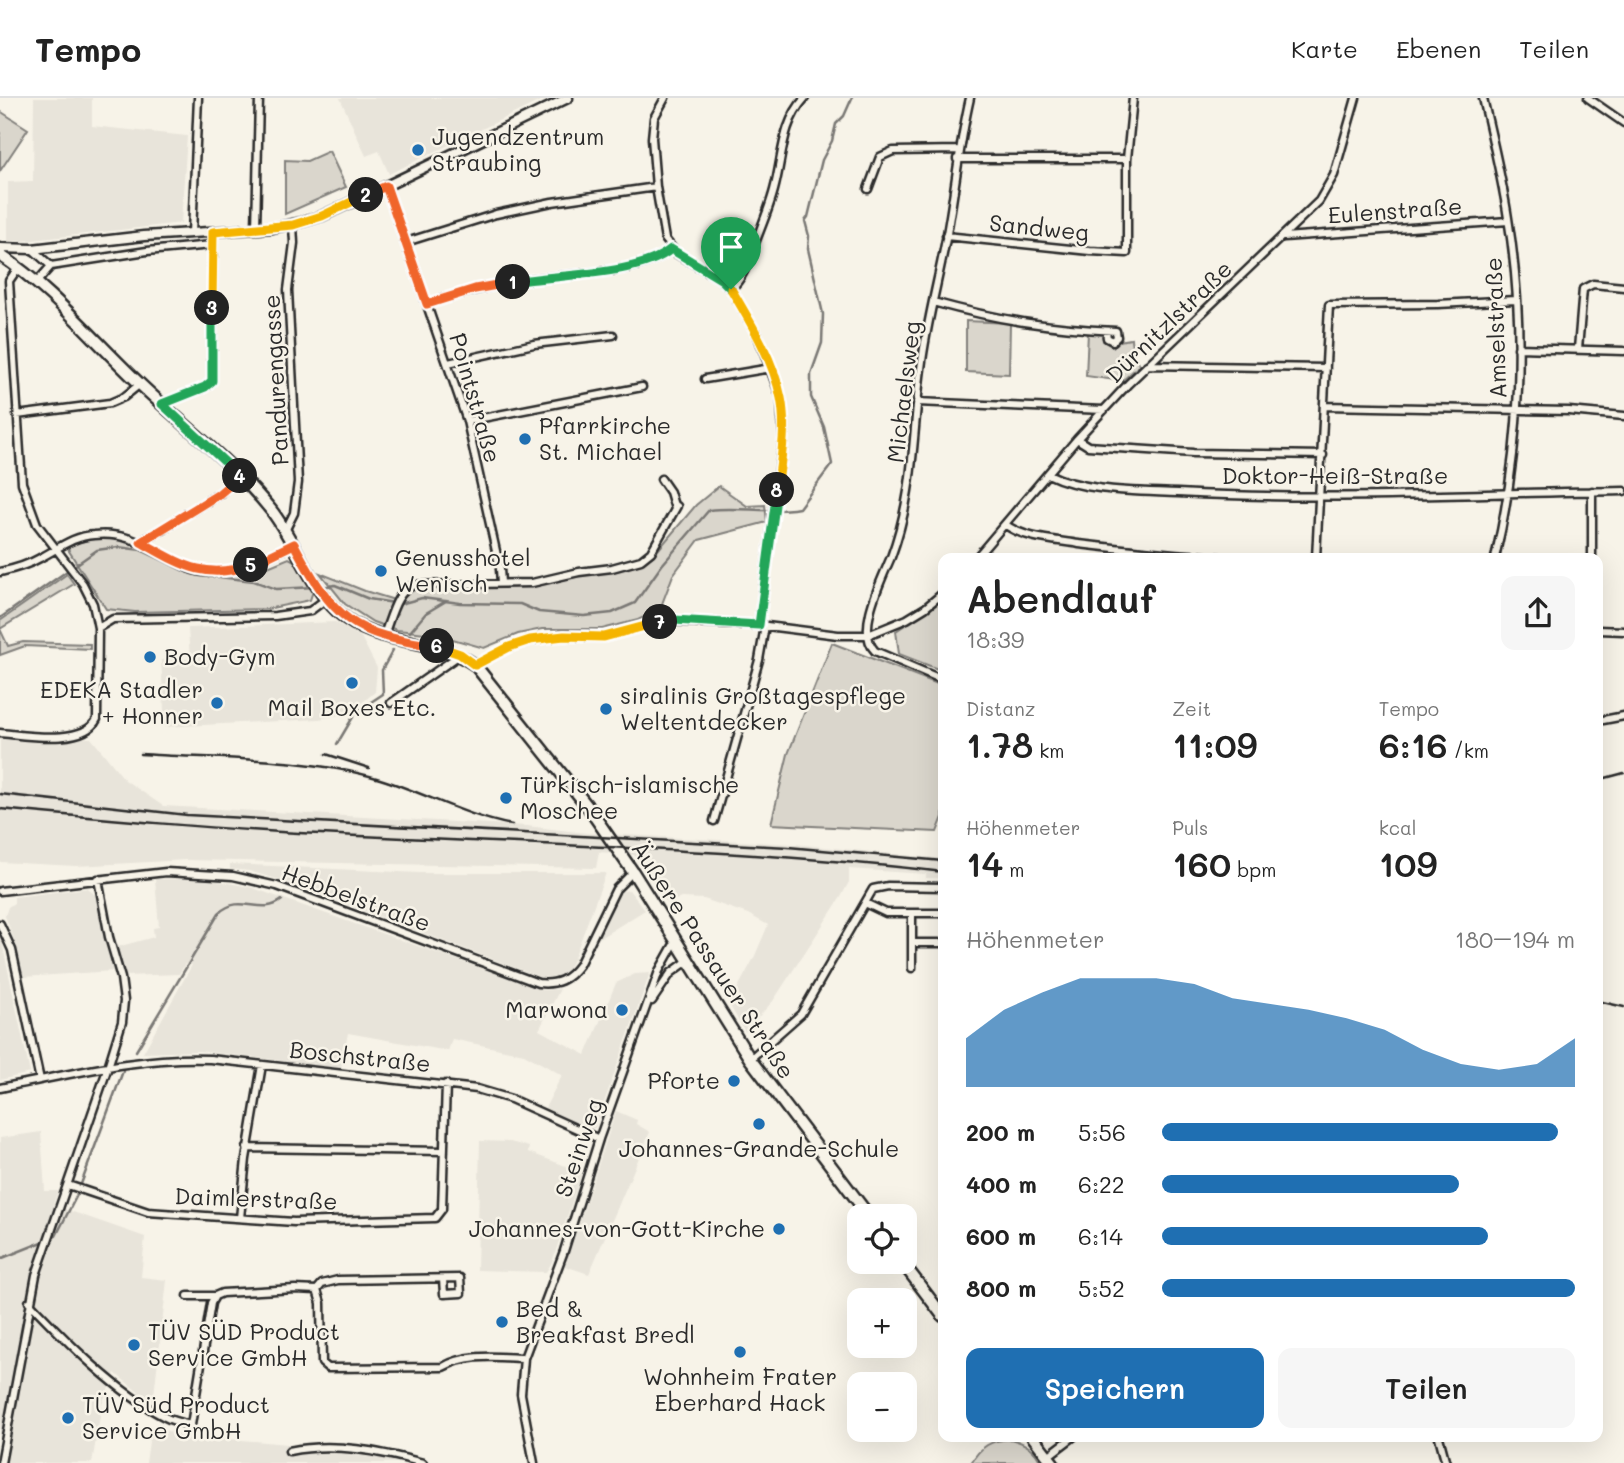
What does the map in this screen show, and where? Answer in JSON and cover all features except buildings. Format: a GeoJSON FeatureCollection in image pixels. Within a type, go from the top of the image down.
{"type":"FeatureCollection","features":[{"type":"Feature","properties":{"kind":"main road","name":"Äußere Passauer Straße"},"geometry":{"type":"LineString","coordinates":[[0,255],[36,283],[240,476],[272,512],[325,598],[340,614],[383,637],[438,646],[460,654],[475,665],[588,807],[633,872],[750,1059],[860,1204]]}},
{"type":"Feature","properties":{"kind":"main road"},"geometry":{"type":"LineString","coordinates":[[911,1274],[938,1309]]}},
{"type":"Feature","properties":{"kind":"main road"},"geometry":{"type":"LineString","coordinates":[[1038,1442],[1050,1459]]}},
{"type":"Feature","properties":{"kind":"street"},"geometry":{"type":"LineString","coordinates":[[192,233],[198,98]]}},
{"type":"Feature","properties":{"kind":"street"},"geometry":{"type":"LineString","coordinates":[[256,229],[259,98]]}},
{"type":"Feature","properties":{"kind":"street"},"geometry":{"type":"LineString","coordinates":[[0,248],[32,249],[144,236],[293,225],[322,216],[568,98]]}},
{"type":"Feature","properties":{"kind":"street"},"geometry":{"type":"LineString","coordinates":[[665,98],[652,125],[662,230],[671,249],[722,280],[731,289],[758,336],[781,398],[783,439],[759,660],[714,821]]}},
{"type":"Feature","properties":{"kind":"street"},"geometry":{"type":"LineString","coordinates":[[731,289],[742,276],[775,188],[783,142],[791,118],[805,98]]}},
{"type":"Feature","properties":{"kind":"street","name":"Michaelsweg"},"geometry":{"type":"LineString","coordinates":[[868,635],[873,604],[904,519],[911,484],[921,366],[970,98]]}},
{"type":"Feature","properties":{"kind":"street"},"geometry":{"type":"LineString","coordinates":[[957,159],[1127,159],[1133,98]]}},
{"type":"Feature","properties":{"kind":"street","name":"Dürnitzlstraße"},"geometry":{"type":"LineString","coordinates":[[981,553],[1077,439],[1147,365],[1308,214],[1328,188],[1356,98]]}},
{"type":"Feature","properties":{"kind":"street","name":"Amselstraße"},"geometry":{"type":"LineString","coordinates":[[1483,98],[1508,221],[1518,348],[1516,411],[1507,492],[1496,553]]}},
{"type":"Feature","properties":{"kind":"street"},"geometry":{"type":"LineString","coordinates":[[1588,98],[1624,123]]}},
{"type":"Feature","properties":{"kind":"street"},"geometry":{"type":"LineString","coordinates":[[867,189],[880,157],[894,151],[959,150]]}},
{"type":"Feature","properties":{"kind":"street","name":"Sandweg"},"geometry":{"type":"LineString","coordinates":[[946,236],[1127,253],[1127,159]]}},
{"type":"Feature","properties":{"kind":"street","name":"Pointstraße"},"geometry":{"type":"LineString","coordinates":[[386,186],[467,421],[500,569],[500,583]]}},
{"type":"Feature","properties":{"kind":"street"},"geometry":{"type":"LineString","coordinates":[[407,242],[509,211],[656,187]]}},
{"type":"Feature","properties":{"kind":"street","name":"Eulenstraße"},"geometry":{"type":"LineString","coordinates":[[1284,237],[1508,221]]}},
{"type":"Feature","properties":{"kind":"street","name":"Pandurengasse"},"geometry":{"type":"LineString","coordinates":[[285,531],[295,513],[298,482],[288,290],[294,243],[293,225]]}},
{"type":"Feature","properties":{"kind":"street"},"geometry":{"type":"LineString","coordinates":[[162,404],[205,387],[212,381],[213,232]]}},
{"type":"Feature","properties":{"kind":"street"},"geometry":{"type":"LineString","coordinates":[[144,236],[147,251]]}},
{"type":"Feature","properties":{"kind":"street"},"geometry":{"type":"LineString","coordinates":[[76,244],[79,262]]}},
{"type":"Feature","properties":{"kind":"street"},"geometry":{"type":"LineString","coordinates":[[36,283],[51,266],[147,251],[212,245]]}},
{"type":"Feature","properties":{"kind":"street"},"geometry":{"type":"LineString","coordinates":[[32,249],[51,266]]}},
{"type":"Feature","properties":{"kind":"street"},"geometry":{"type":"LineString","coordinates":[[427,304],[475,289],[511,282],[628,268],[656,260],[671,249]]}},
{"type":"Feature","properties":{"kind":"street"},"geometry":{"type":"LineString","coordinates":[[0,733],[69,736],[84,733],[97,719],[98,628],[93,604],[83,584],[37,524],[28,502],[21,472],[9,281],[19,268]]}},
{"type":"Feature","properties":{"kind":"street"},"geometry":{"type":"LineString","coordinates":[[1578,349],[1583,289],[1593,284],[1624,287]]}},
{"type":"Feature","properties":{"kind":"street"},"geometry":{"type":"LineString","coordinates":[[1316,553],[1329,305],[1516,300]]}},
{"type":"Feature","properties":{"kind":"street"},"geometry":{"type":"LineString","coordinates":[[933,302],[987,317],[1032,325],[1106,331]]}},
{"type":"Feature","properties":{"kind":"street"},"geometry":{"type":"LineString","coordinates":[[448,363],[541,343],[613,335]]}},
{"type":"Feature","properties":{"kind":"street"},"geometry":{"type":"LineString","coordinates":[[1518,348],[1624,351]]}},
{"type":"Feature","properties":{"kind":"street"},"geometry":{"type":"LineString","coordinates":[[1147,365],[1326,368]]}},
{"type":"Feature","properties":{"kind":"street"},"geometry":{"type":"LineString","coordinates":[[705,379],[771,368]]}},
{"type":"Feature","properties":{"kind":"street"},"geometry":{"type":"LineString","coordinates":[[17,415],[110,403],[124,397],[140,384]]}},
{"type":"Feature","properties":{"kind":"street"},"geometry":{"type":"LineString","coordinates":[[467,421],[642,387]]}},
{"type":"Feature","properties":{"kind":"street"},"geometry":{"type":"LineString","coordinates":[[917,402],[1104,410]]}},
{"type":"Feature","properties":{"kind":"street"},"geometry":{"type":"LineString","coordinates":[[1325,406],[1569,411],[1624,416]]}},
{"type":"Feature","properties":{"kind":"street"},"geometry":{"type":"LineString","coordinates":[[1077,439],[1088,446],[1193,453],[1323,455]]}},
{"type":"Feature","properties":{"kind":"street","name":"Doktor-Heiß-Straße"},"geometry":{"type":"LineString","coordinates":[[1048,474],[1061,481],[1116,490],[1238,496],[1624,491]]}},
{"type":"Feature","properties":{"kind":"street"},"geometry":{"type":"LineString","coordinates":[[141,542],[201,506],[240,476]]}},
{"type":"Feature","properties":{"kind":"street"},"geometry":{"type":"LineString","coordinates":[[383,637],[403,590],[414,585],[532,583],[641,560],[651,552],[676,507],[661,479]]}},
{"type":"Feature","properties":{"kind":"street"},"geometry":{"type":"LineString","coordinates":[[1592,491],[1592,553]]}},
{"type":"Feature","properties":{"kind":"street"},"geometry":{"type":"LineString","coordinates":[[1006,525],[1013,530],[1051,540],[1152,553]]}},
{"type":"Feature","properties":{"kind":"street"},"geometry":{"type":"LineString","coordinates":[[0,572],[29,564],[71,541],[93,535],[119,535],[141,542],[189,568],[208,572],[241,568],[294,544]]}},
{"type":"Feature","properties":{"kind":"street"},"geometry":{"type":"LineString","coordinates":[[475,665],[509,647],[530,640],[564,636],[604,637],[664,621],[762,625],[838,635],[868,635],[908,619],[938,597]]}},
{"type":"Feature","properties":{"kind":"street"},"geometry":{"type":"LineString","coordinates":[[98,628],[113,619],[264,617],[300,613],[310,611],[325,598]]}},
{"type":"Feature","properties":{"kind":"street"},"geometry":{"type":"LineString","coordinates":[[1603,630],[1624,631]]}},
{"type":"Feature","properties":{"kind":"street"},"geometry":{"type":"LineString","coordinates":[[868,635],[871,647],[883,656],[938,678]]}},
{"type":"Feature","properties":{"kind":"street"},"geometry":{"type":"LineString","coordinates":[[391,703],[460,654]]}},
{"type":"Feature","properties":{"kind":"street"},"geometry":{"type":"LineString","coordinates":[[1603,720],[1624,716]]}},
{"type":"Feature","properties":{"kind":"street","name":"Hebbelstraße"},"geometry":{"type":"LineString","coordinates":[[0,891],[178,872],[213,874],[254,881],[299,894],[538,983],[551,985],[572,975],[615,888],[633,872]]}},
{"type":"Feature","properties":{"kind":"street"},"geometry":{"type":"LineString","coordinates":[[1,1463],[29,1302],[43,1250],[68,1185],[122,1022],[124,1001],[121,978],[109,937],[98,879]]}},
{"type":"Feature","properties":{"kind":"street"},"geometry":{"type":"LineString","coordinates":[[750,1059],[801,1014],[873,889],[938,887]]}},
{"type":"Feature","properties":{"kind":"street"},"geometry":{"type":"LineString","coordinates":[[865,903],[886,913],[938,913]]}},
{"type":"Feature","properties":{"kind":"street"},"geometry":{"type":"LineString","coordinates":[[912,914],[912,968]]}},
{"type":"Feature","properties":{"kind":"street"},"geometry":{"type":"LineString","coordinates":[[0,924],[12,950],[40,1080]]}},
{"type":"Feature","properties":{"kind":"street","name":"Steinweg"},"geometry":{"type":"LineString","coordinates":[[534,1463],[521,1394],[524,1358],[564,1251],[599,1139],[664,960],[678,942]]}},
{"type":"Feature","properties":{"kind":"street"},"geometry":{"type":"LineString","coordinates":[[912,943],[938,943]]}},
{"type":"Feature","properties":{"kind":"street","name":"Steinweg"},"geometry":{"type":"LineString","coordinates":[[647,1008],[670,973],[689,960]]}},
{"type":"Feature","properties":{"kind":"street","name":"Boschstraße"},"geometry":{"type":"LineString","coordinates":[[0,1088],[137,1061],[184,1058],[477,1088],[502,1096],[599,1139]]}},
{"type":"Feature","properties":{"kind":"street"},"geometry":{"type":"LineString","coordinates":[[240,1218],[247,1148],[262,1065]]}},
{"type":"Feature","properties":{"kind":"street"},"geometry":{"type":"LineString","coordinates":[[247,1148],[444,1151],[446,1084]]}},
{"type":"Feature","properties":{"kind":"street","name":"Daimlerstraße"},"geometry":{"type":"LineString","coordinates":[[68,1185],[148,1212],[303,1222],[435,1218],[442,1209],[444,1151]]}},
{"type":"Feature","properties":{"kind":"street"},"geometry":{"type":"LineString","coordinates":[[188,1296],[317,1290],[322,1284],[338,1280],[443,1279]]}},
{"type":"Feature","properties":{"kind":"street"},"geometry":{"type":"LineString","coordinates":[[317,1290],[321,1303],[321,1356],[324,1367],[443,1367],[455,1359],[465,1357],[524,1358]]}},
{"type":"Feature","properties":{"kind":"street"},"geometry":{"type":"LineString","coordinates":[[29,1302],[76,1348],[132,1396],[167,1419],[191,1425],[211,1303],[215,1296]]}},
{"type":"Feature","properties":{"kind":"street"},"geometry":{"type":"LineString","coordinates":[[1050,1459],[1068,1442]]}},
{"type":"Feature","properties":{"kind":"street"},"geometry":{"type":"LineString","coordinates":[[1440,1442],[1446,1463]]}},
{"type":"Feature","properties":{"kind":"street"},"geometry":{"type":"LineString","coordinates":[[289,1451],[322,1447],[354,1448],[423,1463]]}},
{"type":"Feature","properties":{"kind":"shaded area"},"geometry":{"type":"Polygon","coordinates":[[[34,98],[92,98],[92,126],[187,136],[181,223],[8,241],[8,182],[33,181],[34,98]]]}},
{"type":"Feature","properties":{"kind":"shaded area"},"geometry":{"type":"Polygon","coordinates":[[[340,98],[546,98],[389,174],[379,151],[366,156],[340,98]]]}},
{"type":"Feature","properties":{"kind":"shaded area"},"geometry":{"type":"Polygon","coordinates":[[[0,111],[28,129],[0,171],[0,111]]]}},
{"type":"Feature","properties":{"kind":"shaded area"},"geometry":{"type":"Polygon","coordinates":[[[329,151],[346,187],[285,214],[285,160],[307,161],[329,151]]]}},
{"type":"Feature","properties":{"kind":"shaded area"},"geometry":{"type":"Polygon","coordinates":[[[966,321],[1010,323],[1009,374],[966,372],[966,321]]]}},
{"type":"Feature","properties":{"kind":"shaded area"},"geometry":{"type":"Polygon","coordinates":[[[1088,332],[1103,333],[1103,341],[1113,347],[1119,341],[1131,339],[1133,356],[1140,365],[1122,381],[1086,376],[1088,332]]]}},
{"type":"Feature","properties":{"kind":"shaded area"},"geometry":{"type":"Polygon","coordinates":[[[719,486],[747,506],[765,505],[767,522],[699,540],[673,575],[660,609],[638,620],[602,629],[542,629],[518,634],[484,648],[435,634],[397,630],[373,622],[345,604],[320,573],[401,602],[406,593],[414,589],[533,586],[642,563],[653,556],[696,505],[719,486]]]}},
{"type":"Feature","properties":{"kind":"shaded area"},"geometry":{"type":"Polygon","coordinates":[[[106,538],[136,543],[179,566],[215,576],[263,569],[289,558],[300,564],[313,591],[310,600],[267,609],[135,612],[106,609],[68,546],[90,539],[106,538]]]}},
{"type":"Feature","properties":{"kind":"shaded area"},"geometry":{"type":"Polygon","coordinates":[[[67,574],[74,584],[0,629],[0,621],[67,574]]]}},
{"type":"Feature","properties":{"kind":"shaded area"},"geometry":{"type":"Polygon","coordinates":[[[938,603],[938,669],[899,654],[896,631],[938,603]]]}},
{"type":"Feature","properties":{"kind":"shaded area"},"geometry":{"type":"Polygon","coordinates":[[[335,622],[361,637],[377,668],[375,692],[359,705],[344,714],[319,719],[165,727],[161,660],[190,659],[188,628],[335,622]]]}},
{"type":"Feature","properties":{"kind":"shaded area"},"geometry":{"type":"Polygon","coordinates":[[[0,629],[8,646],[23,642],[90,644],[90,649],[25,646],[0,655],[0,629]]]}},
{"type":"Feature","properties":{"kind":"shaded area"},"geometry":{"type":"Polygon","coordinates":[[[832,643],[938,684],[937,832],[771,824],[788,754],[832,643]]]}},
{"type":"Feature","properties":{"kind":"shaded area"},"geometry":{"type":"Polygon","coordinates":[[[0,734],[91,738],[125,780],[163,806],[794,844],[938,858],[938,878],[926,878],[926,874],[849,869],[849,882],[841,897],[773,1001],[745,1032],[729,1004],[768,925],[748,914],[704,899],[681,898],[667,903],[634,855],[599,852],[596,868],[186,860],[76,866],[0,862],[0,734]]]}},
{"type":"Feature","properties":{"kind":"shaded area"},"geometry":{"type":"Polygon","coordinates":[[[230,864],[419,873],[606,873],[568,969],[560,975],[540,977],[293,884],[249,871],[230,869],[230,864]]]}},
{"type":"Feature","properties":{"kind":"shaded area"},"geometry":{"type":"Polygon","coordinates":[[[155,879],[207,879],[250,887],[543,990],[560,989],[539,1030],[586,1055],[616,983],[635,974],[650,973],[595,1128],[590,1129],[545,1108],[562,1075],[524,1054],[452,1039],[448,1051],[348,1033],[341,1068],[199,1051],[143,1053],[192,965],[185,964],[179,974],[125,976],[117,947],[154,937],[153,928],[159,927],[155,879]]]}},
{"type":"Feature","properties":{"kind":"shaded area"},"geometry":{"type":"Polygon","coordinates":[[[88,888],[96,896],[113,971],[23,977],[18,950],[5,916],[8,907],[14,903],[14,897],[88,888]]]}},
{"type":"Feature","properties":{"kind":"shaded area"},"geometry":{"type":"Polygon","coordinates":[[[629,890],[645,910],[595,941],[610,902],[618,892],[629,890]]]}},
{"type":"Feature","properties":{"kind":"shaded area"},"geometry":{"type":"Polygon","coordinates":[[[0,933],[30,1073],[0,1080],[0,933]]]}},
{"type":"Feature","properties":{"kind":"shaded area"},"geometry":{"type":"Polygon","coordinates":[[[616,1111],[637,1120],[636,1124],[650,1132],[589,1274],[565,1266],[616,1111]]]}},
{"type":"Feature","properties":{"kind":"shaded area"},"geometry":{"type":"Polygon","coordinates":[[[41,1132],[45,1191],[58,1191],[53,1205],[145,1237],[141,1277],[167,1280],[153,1404],[115,1373],[102,1404],[92,1463],[0,1463],[0,1138],[41,1132]]]}},
{"type":"Feature","properties":{"kind":"shaded area"},"geometry":{"type":"Polygon","coordinates":[[[480,1141],[510,1142],[529,1147],[528,1152],[582,1172],[552,1262],[546,1272],[477,1270],[480,1141]]]}},
{"type":"Feature","properties":{"kind":"shaded area"},"geometry":{"type":"Polygon","coordinates":[[[151,1427],[185,1435],[288,1444],[288,1457],[321,1451],[401,1463],[146,1463],[151,1427]]]}},
{"type":"Feature","properties":{"kind":"shaded area"},"geometry":{"type":"Polygon","coordinates":[[[995,1442],[1021,1442],[1036,1454],[1041,1463],[971,1463],[987,1445],[995,1442]]]}},
{"type":"Feature","properties":{"kind":"waterway"},"geometry":{"type":"LineString","coordinates":[[321,587],[335,585],[369,599],[400,604],[422,598],[460,603],[520,604],[539,612],[584,616],[612,613],[635,603],[662,565],[709,510],[799,508],[832,464],[824,427],[811,397],[811,374],[822,343],[823,314],[808,249],[809,236],[805,221],[822,160],[832,141],[836,124],[844,116],[852,98]]}},
{"type":"Feature","properties":{"kind":"waterway"},"geometry":{"type":"LineString","coordinates":[[0,618],[97,550],[118,547],[141,550],[192,574],[254,581],[276,589],[315,587]]}},
{"type":"Feature","properties":{"kind":"waterway"},"geometry":{"type":"LineString","coordinates":[[410,632],[426,613],[446,601]]}},
{"type":"Feature","properties":{"kind":"waterway"},"geometry":{"type":"LineString","coordinates":[[337,744],[356,712],[383,694],[382,670],[393,650]]}},
{"type":"Feature","properties":{"kind":"waterway"},"geometry":{"type":"LineString","coordinates":[[136,1051],[219,913],[235,904],[266,906],[282,900]]}},
{"type":"Feature","properties":{"kind":"waterway"},"geometry":{"type":"LineString","coordinates":[[52,1238],[56,1236],[77,1195],[123,1071]]}},
{"type":"Feature","properties":{"kind":"waterway"},"geometry":{"type":"LineString","coordinates":[[0,1259],[45,1241]]}},
{"type":"Feature","properties":{"kind":"railway"},"geometry":{"type":"LineString","coordinates":[[140,754],[261,760],[352,772],[380,779],[478,816],[512,825]]}},
{"type":"Feature","properties":{"kind":"railway"},"geometry":{"type":"LineString","coordinates":[[326,754],[369,768]]}},
{"type":"Feature","properties":{"kind":"railway"},"geometry":{"type":"LineString","coordinates":[[1603,779],[1624,773]]}},
{"type":"Feature","properties":{"kind":"railway"},"geometry":{"type":"LineString","coordinates":[[0,794],[187,815],[788,847],[938,861]]}},
{"type":"Feature","properties":{"kind":"railway"},"geometry":{"type":"LineString","coordinates":[[0,809],[241,829],[788,857],[938,871]]}},
{"type":"Feature","properties":{"kind":"railway"},"geometry":{"type":"LineString","coordinates":[[1603,1002],[1624,1007]]}},
{"type":"Feature","properties":{"kind":"place","name":"Jugendzentrum Straubing"},"geometry":{"type":"Point","coordinates":[418,150]}},
{"type":"Feature","properties":{"kind":"place","name":"Pfarrkirche St. Michael"},"geometry":{"type":"Point","coordinates":[525,439]}},
{"type":"Feature","properties":{"kind":"place","name":"Genusshotel Wenisch"},"geometry":{"type":"Point","coordinates":[381,571]}},
{"type":"Feature","properties":{"kind":"place","name":"Body-Gym"},"geometry":{"type":"Point","coordinates":[150,657]}},
{"type":"Feature","properties":{"kind":"place","name":"Mail Boxes Etc."},"geometry":{"type":"Point","coordinates":[352,683]}},
{"type":"Feature","properties":{"kind":"place","name":"EDEKA Stadler + Honner"},"geometry":{"type":"Point","coordinates":[217,703]}},
{"type":"Feature","properties":{"kind":"place","name":"siralinis Großtagespflege Weltentdecker"},"geometry":{"type":"Point","coordinates":[606,709]}},
{"type":"Feature","properties":{"kind":"place","name":"Türkisch-islamische Moschee"},"geometry":{"type":"Point","coordinates":[506,798]}},
{"type":"Feature","properties":{"kind":"place","name":"Marwona"},"geometry":{"type":"Point","coordinates":[622,1010]}},
{"type":"Feature","properties":{"kind":"place","name":"Pforte"},"geometry":{"type":"Point","coordinates":[734,1081]}},
{"type":"Feature","properties":{"kind":"place","name":"Johannes-Grande-Schule"},"geometry":{"type":"Point","coordinates":[759,1124]}},
{"type":"Feature","properties":{"kind":"place","name":"Johannes-von-Gott-Kirche"},"geometry":{"type":"Point","coordinates":[779,1229]}},
{"type":"Feature","properties":{"kind":"place","name":"Bed & Breakfast Bredl"},"geometry":{"type":"Point","coordinates":[502,1322]}},
{"type":"Feature","properties":{"kind":"place","name":"TÜV SÜD Product Service GmbH"},"geometry":{"type":"Point","coordinates":[134,1345]}},
{"type":"Feature","properties":{"kind":"place","name":"Wohnheim Frater Eberhard Hack"},"geometry":{"type":"Point","coordinates":[740,1352]}},
{"type":"Feature","properties":{"kind":"place","name":"TÜV Süd Product Service GmbH"},"geometry":{"type":"Point","coordinates":[68,1418]}},
{"type":"Feature","properties":{"kind":"route"},"geometry":{"type":"LineString","coordinates":[[386,186],[427,304],[499,284],[628,268],[656,260],[671,249],[722,280],[731,289],[765,351],[781,398],[783,439],[759,625],[664,621],[604,637],[564,636],[530,640],[509,647],[475,665],[460,654],[438,646],[383,637],[340,614],[315,583],[294,544],[241,568],[208,572],[189,568],[141,542],[219,494],[240,476],[162,404],[205,387],[212,381],[213,232],[273,228],[302,222],[322,216],[386,186]]}}]}
